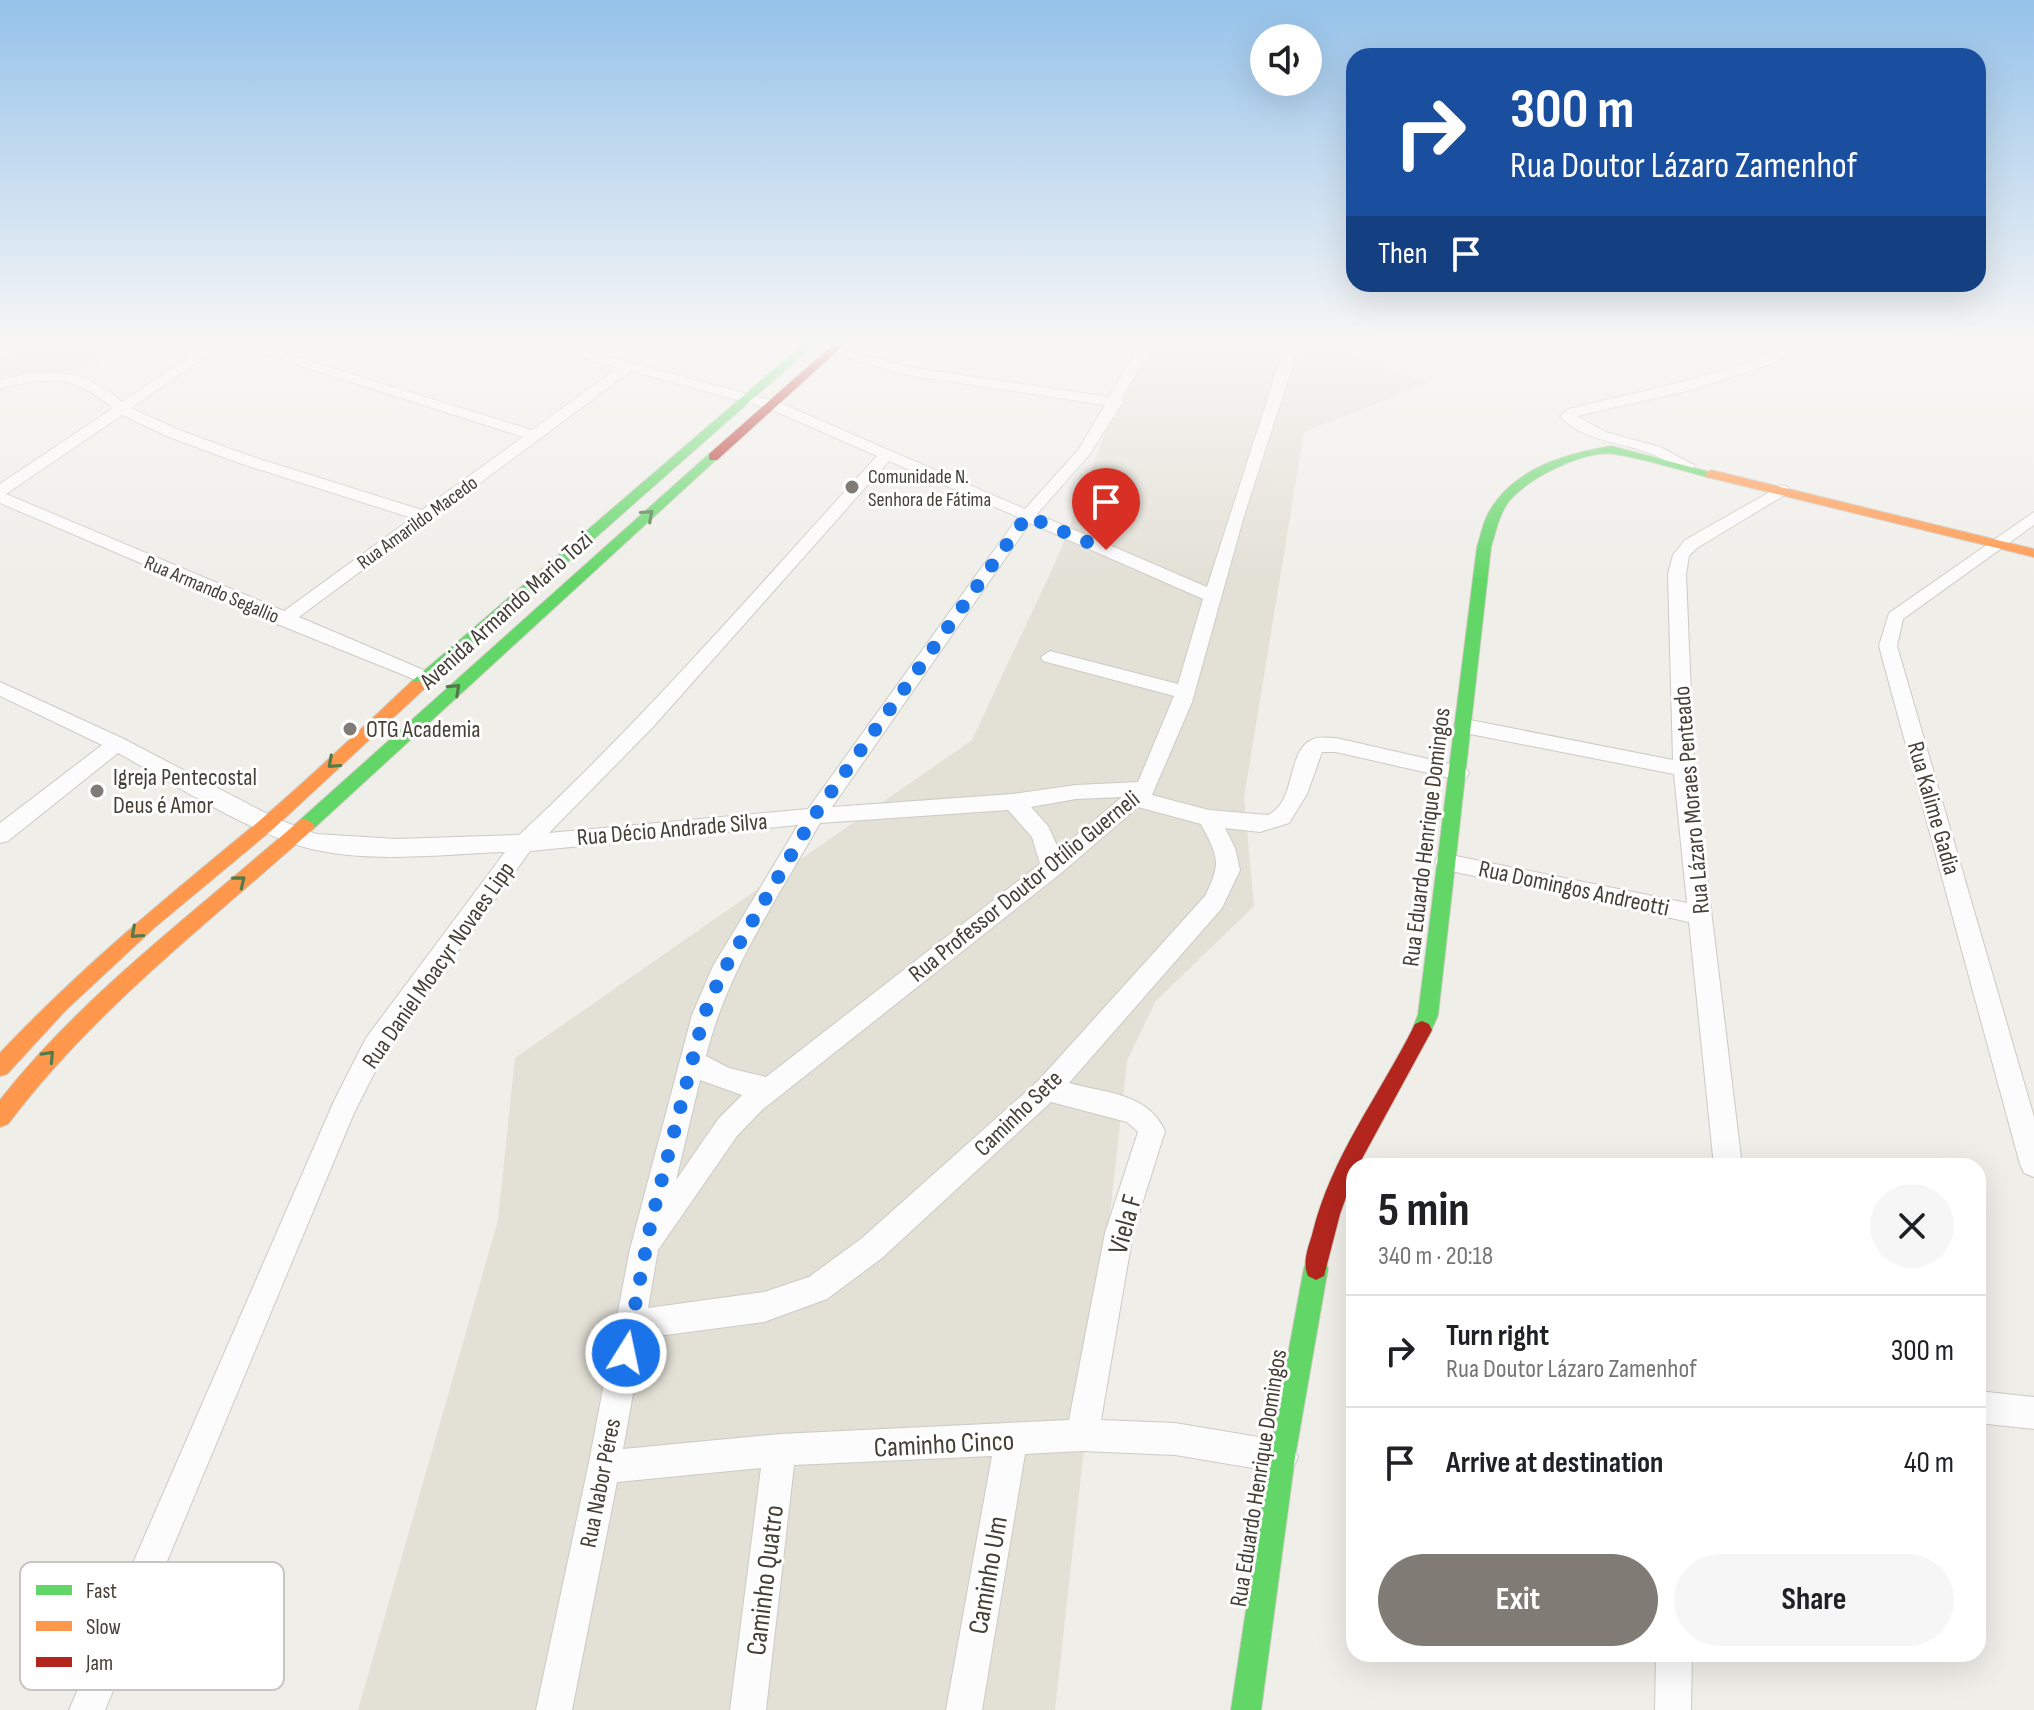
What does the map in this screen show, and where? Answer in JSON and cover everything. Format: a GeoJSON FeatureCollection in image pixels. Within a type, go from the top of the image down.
{"type":"FeatureCollection","features":[{"type":"Feature","properties":{"kind":"street"},"geometry":{"type":"LineString","coordinates":[[0,494],[92,422]]}},
{"type":"Feature","properties":{"kind":"street"},"geometry":{"type":"LineString","coordinates":[[159,422],[274,468],[424,516]]}},
{"type":"Feature","properties":{"kind":"street"},"geometry":{"type":"LineString","coordinates":[[490,422],[535,436]]}},
{"type":"Feature","properties":{"kind":"street","name":"Rua Amarildo Macedo"},"geometry":{"type":"LineString","coordinates":[[283,620],[554,422]]}},
{"type":"Feature","properties":{"kind":"street","name":"Avenida Armando Mario Tozi"},"geometry":{"type":"LineString","coordinates":[[0,1067],[59,1004],[125,943],[267,824],[426,678],[540,582],[720,422]]}},
{"type":"Feature","properties":{"kind":"street","name":"Avenida Armando Mario Tozi"},"geometry":{"type":"LineString","coordinates":[[0,1117],[27,1079],[108,993],[296,835],[520,629],[754,422]]}},
{"type":"Feature","properties":{"kind":"street"},"geometry":{"type":"LineString","coordinates":[[812,422],[1212,596]]}},
{"type":"Feature","properties":{"kind":"street","name":"Rua Nabor Péres"},"geometry":{"type":"LineString","coordinates":[[554,1710],[604,1467],[644,1249],[704,1015],[722,973],[814,816],[1027,516],[1084,452],[1103,422]]}},
{"type":"Feature","properties":{"kind":"street","name":"Rua Professor Doutor Otílio Guerneli"},"geometry":{"type":"LineString","coordinates":[[644,1249],[728,1127],[769,1089],[1052,868],[1139,794],[1182,702],[1268,422]]}},
{"type":"Feature","properties":{"kind":"street"},"geometry":{"type":"LineString","coordinates":[[1574,422],[1585,431],[1610,441],[1656,450],[1689,468]]}},
{"type":"Feature","properties":{"kind":"street","name":"Rua Eduardo Henrique Domingos"},"geometry":{"type":"LineString","coordinates":[[1350,1158],[1407,1066],[1428,1015],[1465,726],[1484,547],[1496,511],[1509,492],[1520,483],[1589,452],[1611,450],[2034,553]]}},
{"type":"Feature","properties":{"kind":"street","name":"Rua Daniel Moacyr Novaes Lipp"},"geometry":{"type":"LineString","coordinates":[[150,1562],[343,1109],[397,1014],[524,843],[646,722],[887,454]]}},
{"type":"Feature","properties":{"kind":"street","name":"Rua Lázaro Moraes Penteado"},"geometry":{"type":"LineString","coordinates":[[1727,1158],[1684,769],[1677,574],[1681,555],[1691,544],[1782,490]]}},
{"type":"Feature","properties":{"kind":"street","name":"Rua Armando Segallio"},"geometry":{"type":"LineString","coordinates":[[0,494],[283,620],[426,678]]}},
{"type":"Feature","properties":{"kind":"street","name":"Rua Kalime Gadia"},"geometry":{"type":"LineString","coordinates":[[2034,517],[1895,617],[1888,646],[2034,1164]]}},
{"type":"Feature","properties":{"kind":"street"},"geometry":{"type":"LineString","coordinates":[[1050,657],[1183,692]]}},
{"type":"Feature","properties":{"kind":"street"},"geometry":{"type":"LineString","coordinates":[[0,688],[117,744],[267,824]]}},
{"type":"Feature","properties":{"kind":"street"},"geometry":{"type":"LineString","coordinates":[[1465,726],[1684,769]]}},
{"type":"Feature","properties":{"kind":"street"},"geometry":{"type":"LineString","coordinates":[[0,835],[117,744]]}},
{"type":"Feature","properties":{"kind":"street"},"geometry":{"type":"LineString","coordinates":[[1139,794],[1209,818],[1266,824],[1280,821],[1289,812],[1308,755],[1318,745],[1336,745],[1459,773]]}},
{"type":"Feature","properties":{"kind":"street","name":"Rua Décio Andrade Silva"},"geometry":{"type":"LineString","coordinates":[[267,824],[314,842],[338,846],[524,843],[814,816],[1013,802],[1076,792],[1139,794]]}},
{"type":"Feature","properties":{"kind":"street"},"geometry":{"type":"LineString","coordinates":[[1013,802],[1037,823],[1050,848],[1052,868]]}},
{"type":"Feature","properties":{"kind":"street","name":"Caminho Sete"},"geometry":{"type":"LineString","coordinates":[[631,1325],[764,1307],[817,1289],[872,1248],[1047,1089],[1184,939],[1219,893],[1229,870],[1224,848],[1209,818]]}},
{"type":"Feature","properties":{"kind":"street","name":"Rua Domingos Andreotti"},"geometry":{"type":"LineString","coordinates":[[1446,862],[1701,915]]}},
{"type":"Feature","properties":{"kind":"street"},"geometry":{"type":"LineString","coordinates":[[692,1061],[727,1081],[769,1089]]}},
{"type":"Feature","properties":{"kind":"street","name":"Viela F"},"geometry":{"type":"LineString","coordinates":[[1047,1089],[1134,1112],[1146,1120],[1152,1131],[1119,1233],[1082,1435]]}},
{"type":"Feature","properties":{"kind":"street","name":"Rua Eduardo Henrique Domingos"},"geometry":{"type":"LineString","coordinates":[[1246,1710],[1282,1457],[1326,1216],[1346,1167]]}},
{"type":"Feature","properties":{"kind":"street"},"geometry":{"type":"LineString","coordinates":[[1986,1408],[2034,1413]]}},
{"type":"Feature","properties":{"kind":"street","name":"Caminho Cinco"},"geometry":{"type":"LineString","coordinates":[[604,1467],[780,1450],[1082,1435],[1175,1439],[1282,1457]]}},
{"type":"Feature","properties":{"kind":"street","name":"Caminho Um"},"geometry":{"type":"LineString","coordinates":[[964,1710],[1011,1440]]}},
{"type":"Feature","properties":{"kind":"street","name":"Caminho Quatro"},"geometry":{"type":"LineString","coordinates":[[748,1710],[780,1450]]}},
{"type":"Feature","properties":{"kind":"street"},"geometry":{"type":"LineString","coordinates":[[1673,1710],[1674,1662]]}},
{"type":"Feature","properties":{"kind":"street","name":"Rua Daniel Moacyr Novaes Lipp"},"geometry":{"type":"LineString","coordinates":[[87,1710],[96,1690]]}},
{"type":"Feature","properties":{"kind":"shaded area"},"geometry":{"type":"Polygon","coordinates":[[[1109,422],[1330,422],[1304,432],[1244,797],[1254,906],[1155,1002],[1127,1061],[1055,1710],[358,1710],[498,1220],[515,1058],[972,740],[1056,561],[1109,422]]]}},
{"type":"Feature","properties":{"kind":"traffic: fast"},"geometry":{"type":"LineString","coordinates":[[417,686],[720,422]]}},
{"type":"Feature","properties":{"kind":"traffic: fast"},"geometry":{"type":"LineString","coordinates":[[1422,1030],[1428,1015],[1484,547],[1496,511],[1517,486],[1546,468],[1611,450],[1711,474]]}},
{"type":"Feature","properties":{"kind":"traffic: fast"},"geometry":{"type":"LineString","coordinates":[[306,825],[713,457]]}},
{"type":"Feature","properties":{"kind":"traffic: fast"},"geometry":{"type":"LineString","coordinates":[[1246,1710],[1282,1457],[1316,1268]]}},
{"type":"Feature","properties":{"kind":"traffic: slow"},"geometry":{"type":"LineString","coordinates":[[1711,474],[2034,553]]}},
{"type":"Feature","properties":{"kind":"traffic: slow"},"geometry":{"type":"LineString","coordinates":[[0,1067],[59,1004],[147,923],[267,824],[417,686]]}},
{"type":"Feature","properties":{"kind":"traffic: slow"},"geometry":{"type":"LineString","coordinates":[[0,1117],[33,1074],[106,998],[306,825]]}},
{"type":"Feature","properties":{"kind":"traffic: jam"},"geometry":{"type":"LineString","coordinates":[[713,457],[752,422]]}},
{"type":"Feature","properties":{"kind":"traffic: jam"},"geometry":{"type":"LineString","coordinates":[[1351,1158],[1422,1030]]}},
{"type":"Feature","properties":{"kind":"traffic: jam"},"geometry":{"type":"LineString","coordinates":[[1316,1268],[1329,1214],[1346,1168]]}},
{"type":"Feature","properties":{"kind":"place","name":"Comunidade N. Senhora de Fátima"},"geometry":{"type":"Point","coordinates":[852,487]}},
{"type":"Feature","properties":{"kind":"place","name":"OTG Academia"},"geometry":{"type":"Point","coordinates":[350,729]}},
{"type":"Feature","properties":{"kind":"place","name":"Igreja Pentecostal Deus é Amor"},"geometry":{"type":"Point","coordinates":[97,791]}},
{"type":"Feature","properties":{"kind":"route"},"geometry":{"type":"LineString","coordinates":[[626,1353],[644,1249],[704,1015],[722,973],[814,816],[1027,516],[1106,550]]}}]}
